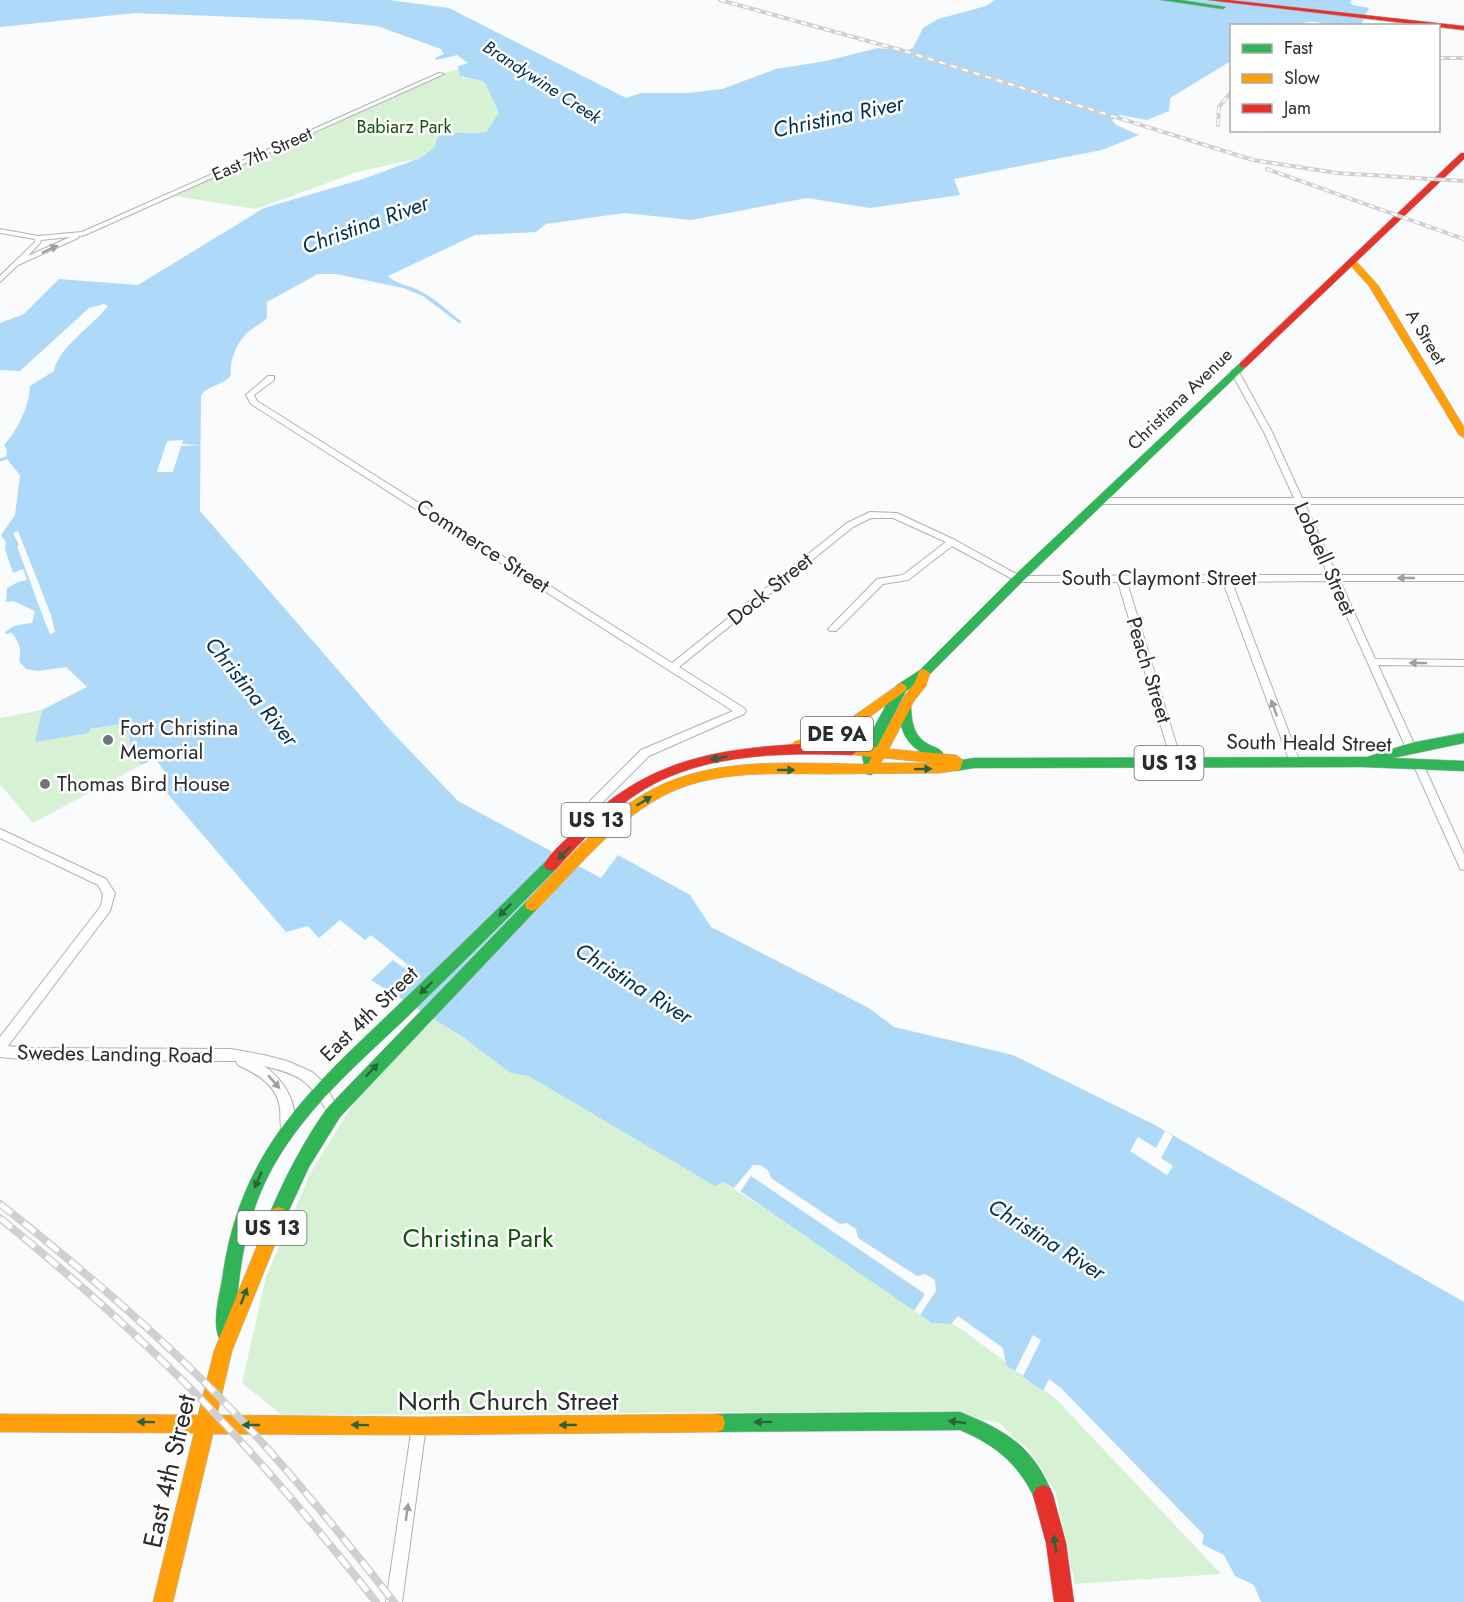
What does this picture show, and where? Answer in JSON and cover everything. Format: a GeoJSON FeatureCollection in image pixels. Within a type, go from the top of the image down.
{"type":"FeatureCollection","features":[{"type":"Feature","properties":{"kind":"main road"},"geometry":{"type":"LineString","coordinates":[[1164,0],[1378,24]]}},
{"type":"Feature","properties":{"kind":"main road"},"geometry":{"type":"LineString","coordinates":[[1211,0],[1428,24]]}},
{"type":"Feature","properties":{"kind":"main road"},"geometry":{"type":"LineString","coordinates":[[1440,25],[1464,28]]}},
{"type":"Feature","properties":{"kind":"main road"},"geometry":{"type":"LineString","coordinates":[[1440,30],[1464,33]]}},
{"type":"Feature","properties":{"kind":"main road","name":"Christiana Avenue"},"geometry":{"type":"LineString","coordinates":[[871,770],[875,751],[901,688],[924,673],[1018,579],[1464,155]]}},
{"type":"Feature","properties":{"kind":"main road","name":"A Street"},"geometry":{"type":"LineString","coordinates":[[1352,262],[1373,285],[1464,435]]}},
{"type":"Feature","properties":{"kind":"main road","name":"Christiana Avenue"},"geometry":{"type":"LineString","coordinates":[[875,751],[920,686],[924,673]]}},
{"type":"Feature","properties":{"kind":"main road","name":"DE 9A"},"geometry":{"type":"LineString","coordinates":[[760,752],[833,736],[860,720],[901,688]]}},
{"type":"Feature","properties":{"kind":"main road"},"geometry":{"type":"LineString","coordinates":[[905,707],[903,727],[919,745],[933,752],[974,763]]}},
{"type":"Feature","properties":{"kind":"main road","name":"US 13"},"geometry":{"type":"LineString","coordinates":[[1363,762],[1411,748],[1464,738]]}},
{"type":"Feature","properties":{"kind":"main road","name":"South Heald Street"},"geometry":{"type":"LineString","coordinates":[[657,777],[711,759],[760,752],[875,751],[974,763],[1363,762],[1464,766]]}},
{"type":"Feature","properties":{"kind":"main road","name":"South Heald Street"},"geometry":{"type":"LineString","coordinates":[[411,1029],[608,829],[638,805],[667,788],[698,778],[737,770],[940,768],[974,763]]}},
{"type":"Feature","properties":{"kind":"main road","name":"East 4th Street"},"geometry":{"type":"LineString","coordinates":[[223,1350],[229,1279],[248,1202],[261,1172],[287,1130],[341,1070],[600,815],[657,777]]}},
{"type":"Feature","properties":{"kind":"main road","name":"East 4th Street"},"geometry":{"type":"LineString","coordinates":[[163,1602],[223,1350],[294,1177],[315,1138],[334,1112],[411,1029]]}},
{"type":"Feature","properties":{"kind":"main road","name":"North Church Street"},"geometry":{"type":"LineString","coordinates":[[0,1423],[149,1422],[419,1426],[960,1421],[993,1433],[1010,1445],[1036,1475],[1048,1504],[1064,1602]]}},
{"type":"Feature","properties":{"kind":"street","name":"East 7th Street"},"geometry":{"type":"LineString","coordinates":[[16,264],[441,74]]}},
{"type":"Feature","properties":{"kind":"street"},"geometry":{"type":"LineString","coordinates":[[0,231],[38,238]]}},
{"type":"Feature","properties":{"kind":"street","name":"East 7th Street"},"geometry":{"type":"LineString","coordinates":[[0,280],[38,242],[38,238],[83,234]]}},
{"type":"Feature","properties":{"kind":"street","name":"Lobdell Street"},"geometry":{"type":"LineString","coordinates":[[1235,372],[1261,417],[1411,748]]}},
{"type":"Feature","properties":{"kind":"street","name":"Commerce Street"},"geometry":{"type":"LineString","coordinates":[[271,378],[250,395],[254,402],[741,711],[645,753],[594,804]]}},
{"type":"Feature","properties":{"kind":"street"},"geometry":{"type":"LineString","coordinates":[[1100,501],[1464,501]]}},
{"type":"Feature","properties":{"kind":"street","name":"Dock Street"},"geometry":{"type":"LineString","coordinates":[[673,667],[850,525],[870,515]]}},
{"type":"Feature","properties":{"kind":"street","name":"South Claymont Street"},"geometry":{"type":"LineString","coordinates":[[870,515],[894,515],[951,542],[1018,579],[1464,578]]}},
{"type":"Feature","properties":{"kind":"street"},"geometry":{"type":"LineString","coordinates":[[833,629],[880,581],[905,578],[951,542]]}},
{"type":"Feature","properties":{"kind":"street"},"geometry":{"type":"LineString","coordinates":[[1226,577],[1295,762]]}},
{"type":"Feature","properties":{"kind":"street","name":"Peach Street"},"geometry":{"type":"LineString","coordinates":[[1121,578],[1177,763]]}},
{"type":"Feature","properties":{"kind":"street"},"geometry":{"type":"LineString","coordinates":[[1373,662],[1464,663]]}},
{"type":"Feature","properties":{"kind":"street"},"geometry":{"type":"LineString","coordinates":[[1419,766],[1464,866]]}},
{"type":"Feature","properties":{"kind":"street","name":"Swedes Landing Road"},"geometry":{"type":"LineString","coordinates":[[0,833],[102,882],[109,893],[106,908],[0,1049],[30,1054],[231,1055],[274,1063],[314,1081],[322,1090],[334,1112]]}},
{"type":"Feature","properties":{"kind":"street","name":"Swedes Landing Road"},"geometry":{"type":"LineString","coordinates":[[231,1055],[266,1073],[279,1087],[286,1107],[287,1130]]}},
{"type":"Feature","properties":{"kind":"street"},"geometry":{"type":"LineString","coordinates":[[394,1602],[419,1426]]}},
{"type":"Feature","properties":{"kind":"green space","name":"Babiarz Park"},"geometry":{"type":"Polygon","coordinates":[[[460,69],[462,78],[478,80],[484,84],[499,113],[487,132],[442,135],[437,138],[435,147],[420,158],[357,172],[256,209],[175,196],[441,74],[460,69]]]}},
{"type":"Feature","properties":{"kind":"green space"},"geometry":{"type":"Polygon","coordinates":[[[42,710],[36,741],[89,733],[90,729],[121,724],[129,735],[130,748],[141,765],[33,823],[0,784],[0,718],[42,710]]]}},
{"type":"Feature","properties":{"kind":"green space","name":"Christina Park"},"geometry":{"type":"Polygon","coordinates":[[[434,1019],[485,1053],[539,1069],[964,1331],[1057,1400],[1221,1574],[1075,1584],[1055,1491],[1030,1451],[999,1423],[952,1411],[282,1415],[242,1383],[266,1277],[311,1172],[359,1095],[434,1019]]]}},
{"type":"Feature","properties":{"kind":"water"},"geometry":{"type":"Polygon","coordinates":[[[0,0],[389,0],[449,8],[626,98],[641,93],[689,93],[722,89],[776,69],[826,61],[878,48],[906,51],[913,48],[923,28],[938,19],[986,6],[995,0],[1352,0],[1350,2],[1353,5],[1369,8],[1361,24],[1312,22],[1230,24],[1230,62],[1170,98],[1169,111],[1147,120],[1120,115],[1112,120],[1116,125],[1139,135],[1102,150],[954,179],[960,195],[870,208],[807,198],[691,220],[624,213],[546,224],[536,232],[475,235],[388,276],[429,296],[461,321],[460,324],[423,296],[403,288],[336,274],[318,274],[267,302],[267,318],[240,341],[233,358],[231,375],[201,396],[200,511],[391,731],[458,801],[601,878],[618,855],[690,895],[711,927],[869,1008],[894,1027],[1013,1055],[1155,1125],[1464,1302],[1464,1602],[1261,1602],[1254,1585],[1235,1576],[1224,1555],[1202,1544],[1204,1535],[1061,1388],[1049,1379],[1043,1391],[1006,1365],[1003,1348],[958,1316],[951,1324],[932,1323],[743,1193],[723,1182],[715,1186],[529,1076],[511,1073],[461,1036],[371,980],[319,938],[308,926],[286,932],[160,785],[166,773],[155,759],[141,765],[130,748],[129,735],[121,724],[90,729],[89,733],[35,742],[42,710],[87,687],[66,667],[38,671],[26,669],[19,661],[20,650],[14,636],[12,633],[4,634],[13,627],[32,623],[35,611],[13,601],[6,602],[7,588],[27,580],[23,569],[13,573],[5,549],[6,542],[1,535],[15,515],[20,475],[6,458],[7,450],[4,445],[22,417],[30,386],[54,371],[62,353],[108,306],[104,304],[89,308],[20,371],[0,370],[0,323],[24,314],[59,279],[138,285],[264,208],[363,179],[420,158],[435,147],[437,138],[442,135],[486,132],[499,113],[482,81],[460,76],[458,66],[468,63],[457,55],[437,60],[435,58],[444,54],[441,49],[377,26],[313,20],[135,13],[0,27],[0,0]]]}},
{"type":"Feature","properties":{"kind":"pier"},"geometry":{"type":"Polygon","coordinates":[[[183,440],[182,444],[203,445],[181,446],[173,472],[157,472],[167,441],[183,440]]]}},
{"type":"Feature","properties":{"kind":"pier"},"geometry":{"type":"Polygon","coordinates":[[[18,531],[51,615],[55,632],[50,634],[17,546],[19,545],[13,533],[18,531]]]}},
{"type":"Feature","properties":{"kind":"pier"},"geometry":{"type":"Polygon","coordinates":[[[340,920],[365,940],[371,935],[407,964],[404,968],[393,960],[371,980],[319,938],[340,920]]]}},
{"type":"Feature","properties":{"kind":"pier"},"geometry":{"type":"Polygon","coordinates":[[[1165,1131],[1173,1136],[1161,1158],[1173,1166],[1167,1175],[1130,1151],[1138,1137],[1156,1148],[1165,1131]]]}},
{"type":"Feature","properties":{"kind":"pier"},"geometry":{"type":"Polygon","coordinates":[[[753,1165],[760,1165],[768,1170],[771,1178],[840,1224],[847,1223],[856,1229],[858,1238],[917,1276],[925,1274],[935,1280],[936,1291],[920,1315],[914,1311],[925,1294],[751,1176],[740,1192],[734,1188],[753,1165]]]}},
{"type":"Feature","properties":{"kind":"pier"},"geometry":{"type":"Polygon","coordinates":[[[1033,1335],[1041,1340],[1023,1376],[1015,1371],[1033,1335]]]}},
{"type":"Feature","properties":{"kind":"waterway"},"geometry":{"type":"LineString","coordinates":[[0,460],[6,458]]}},
{"type":"Feature","properties":{"kind":"railway"},"geometry":{"type":"LineString","coordinates":[[720,0],[904,51],[1253,160],[1337,173],[1464,181]]}},
{"type":"Feature","properties":{"kind":"railway"},"geometry":{"type":"LineString","coordinates":[[1440,58],[1464,58]]}},
{"type":"Feature","properties":{"kind":"railway"},"geometry":{"type":"LineString","coordinates":[[1218,125],[1219,107],[1230,93]]}},
{"type":"Feature","properties":{"kind":"railway"},"geometry":{"type":"LineString","coordinates":[[1267,169],[1464,239]]}},
{"type":"Feature","properties":{"kind":"railway"},"geometry":{"type":"LineString","coordinates":[[0,1204],[119,1303],[205,1382],[295,1480],[394,1602]]}},
{"type":"Feature","properties":{"kind":"railway"},"geometry":{"type":"LineString","coordinates":[[0,1218],[103,1305],[200,1398],[291,1498],[376,1602]]}},
{"type":"Feature","properties":{"kind":"traffic: fast"},"geometry":{"type":"LineString","coordinates":[[1164,0],[1223,7]]}},
{"type":"Feature","properties":{"kind":"traffic: fast"},"geometry":{"type":"LineString","coordinates":[[871,770],[868,751],[901,688],[924,673],[1018,579],[1243,365]]}},
{"type":"Feature","properties":{"kind":"traffic: fast"},"geometry":{"type":"LineString","coordinates":[[905,707],[906,724],[915,742],[936,753]]}},
{"type":"Feature","properties":{"kind":"traffic: fast"},"geometry":{"type":"LineString","coordinates":[[1373,759],[1411,748],[1464,738]]}},
{"type":"Feature","properties":{"kind":"traffic: fast"},"geometry":{"type":"LineString","coordinates":[[955,766],[974,763],[1363,762],[1464,766]]}},
{"type":"Feature","properties":{"kind":"traffic: fast"},"geometry":{"type":"LineString","coordinates":[[225,1332],[235,1251],[245,1211],[261,1173],[289,1128],[341,1069],[551,865]]}},
{"type":"Feature","properties":{"kind":"traffic: fast"},"geometry":{"type":"LineString","coordinates":[[278,1215],[317,1136],[334,1112],[532,905]]}},
{"type":"Feature","properties":{"kind":"traffic: fast"},"geometry":{"type":"LineString","coordinates":[[716,1423],[960,1421],[987,1433],[1010,1448],[1029,1468],[1043,1495]]}},
{"type":"Feature","properties":{"kind":"traffic: slow"},"geometry":{"type":"LineString","coordinates":[[1352,262],[1373,285],[1464,435]]}},
{"type":"Feature","properties":{"kind":"traffic: slow"},"geometry":{"type":"LineString","coordinates":[[874,765],[909,698],[920,686],[924,673]]}},
{"type":"Feature","properties":{"kind":"traffic: slow"},"geometry":{"type":"LineString","coordinates":[[799,745],[843,730],[901,688]]}},
{"type":"Feature","properties":{"kind":"traffic: slow"},"geometry":{"type":"LineString","coordinates":[[852,750],[956,760]]}},
{"type":"Feature","properties":{"kind":"traffic: slow"},"geometry":{"type":"LineString","coordinates":[[532,905],[591,844],[622,816],[657,793],[676,784],[695,778],[736,771],[955,766]]}},
{"type":"Feature","properties":{"kind":"traffic: slow"},"geometry":{"type":"LineString","coordinates":[[163,1602],[223,1351],[278,1215]]}},
{"type":"Feature","properties":{"kind":"traffic: slow"},"geometry":{"type":"LineString","coordinates":[[0,1423],[205,1424]]}},
{"type":"Feature","properties":{"kind":"traffic: slow"},"geometry":{"type":"LineString","coordinates":[[205,1424],[419,1426],[716,1423]]}},
{"type":"Feature","properties":{"kind":"traffic: jam"},"geometry":{"type":"LineString","coordinates":[[1211,0],[1428,24]]}},
{"type":"Feature","properties":{"kind":"traffic: jam"},"geometry":{"type":"LineString","coordinates":[[1440,25],[1464,28]]}},
{"type":"Feature","properties":{"kind":"traffic: jam"},"geometry":{"type":"LineString","coordinates":[[1243,365],[1464,155]]}},
{"type":"Feature","properties":{"kind":"traffic: jam"},"geometry":{"type":"LineString","coordinates":[[551,865],[616,802],[641,785],[664,774],[716,758],[744,754],[800,749],[852,750]]}},
{"type":"Feature","properties":{"kind":"traffic: jam"},"geometry":{"type":"LineString","coordinates":[[1043,1495],[1056,1543],[1064,1602]]}},
{"type":"Feature","properties":{"kind":"place","name":"Fort Christina Memorial"},"geometry":{"type":"Point","coordinates":[108,740]}},
{"type":"Feature","properties":{"kind":"place","name":"Thomas Bird House"},"geometry":{"type":"Point","coordinates":[45,784]}},
{"type":"Feature","properties":{"kind":"water label","name":"Brandywine Creek"},"geometry":{"type":"Point","coordinates":[542,82]}},
{"type":"Feature","properties":{"kind":"water label","name":"Christina River"},"geometry":{"type":"Point","coordinates":[838,116]}},
{"type":"Feature","properties":{"kind":"water label","name":"Christina River"},"geometry":{"type":"Point","coordinates":[365,224]}},
{"type":"Feature","properties":{"kind":"water label","name":"Christina River"},"geometry":{"type":"Point","coordinates":[252,691]}},
{"type":"Feature","properties":{"kind":"water label","name":"Christina River"},"geometry":{"type":"Point","coordinates":[634,983]}},
{"type":"Feature","properties":{"kind":"water label","name":"Christina River"},"geometry":{"type":"Point","coordinates":[1047,1239]}}]}
